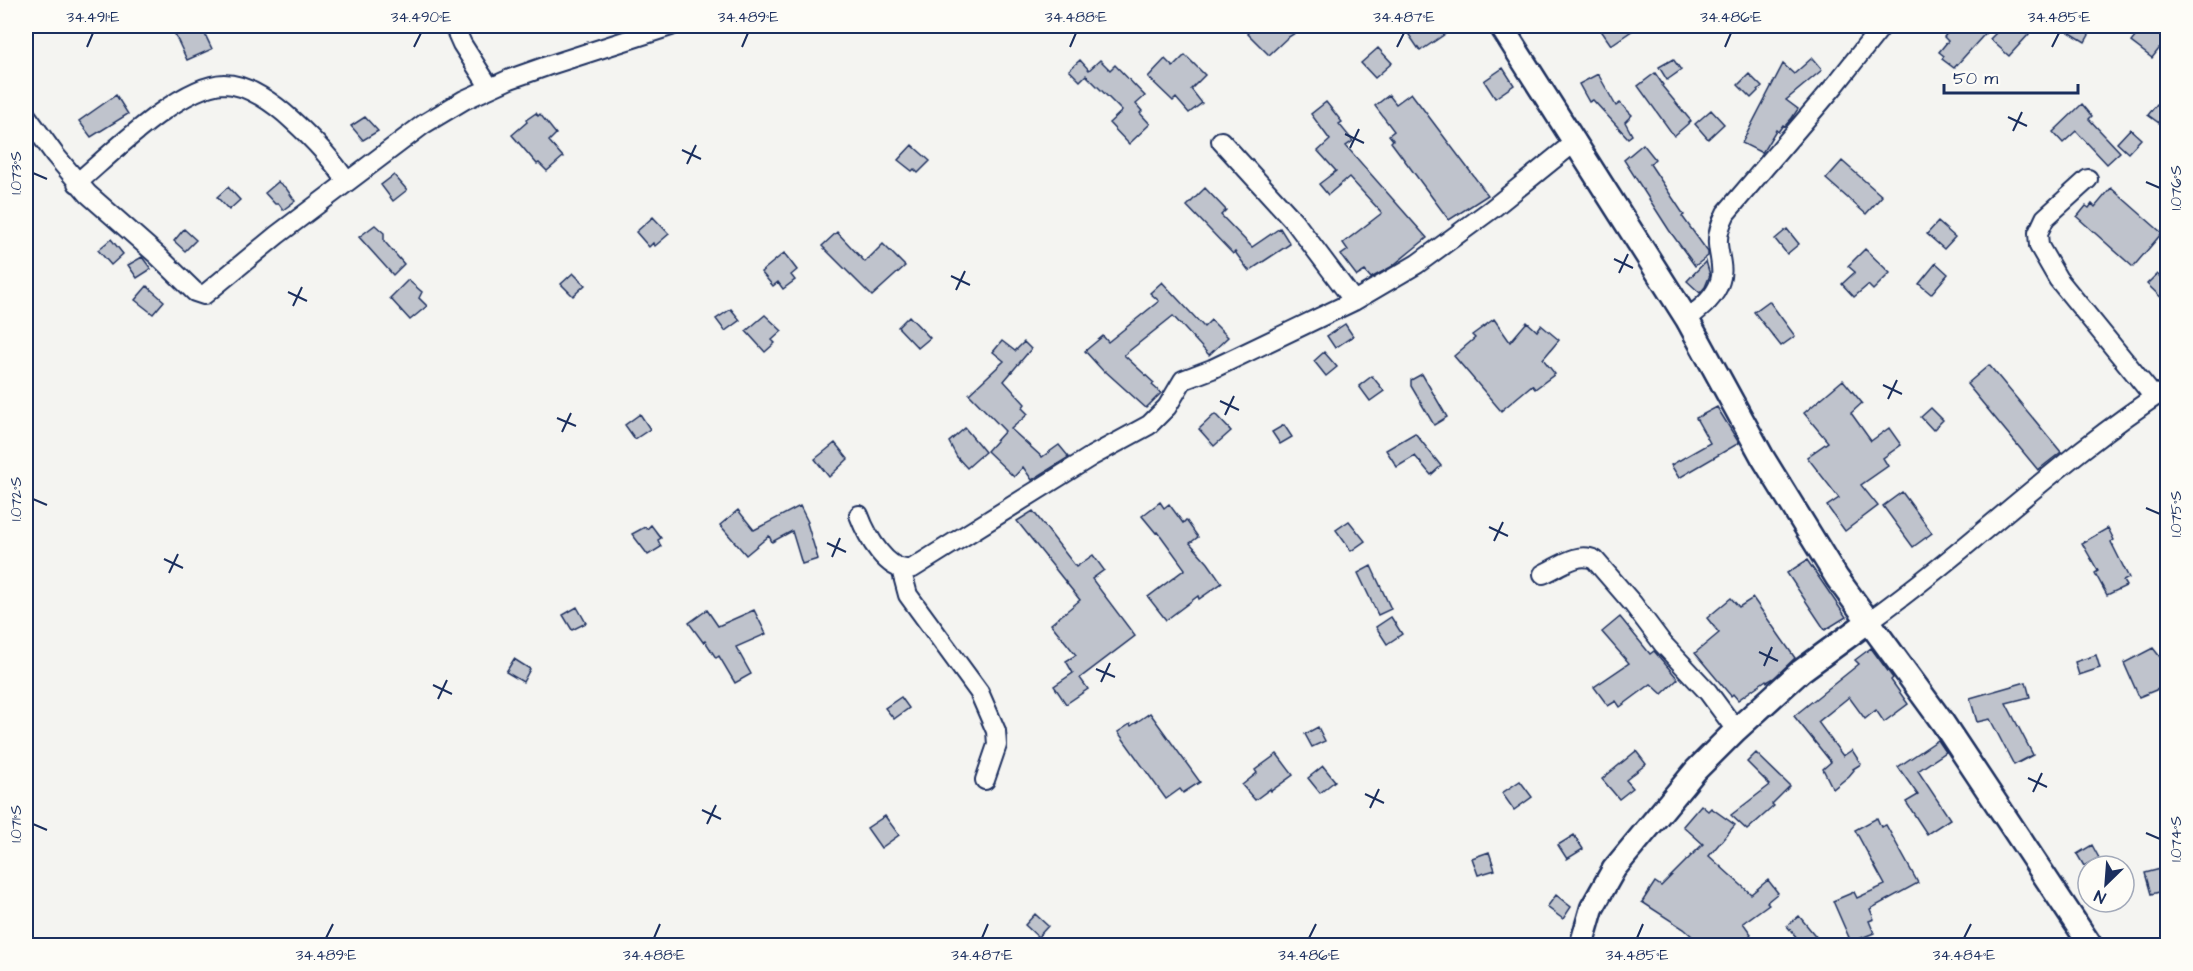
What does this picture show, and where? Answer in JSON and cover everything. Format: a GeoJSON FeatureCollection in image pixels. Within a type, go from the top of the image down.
{"type":"FeatureCollection","features":[{"type":"Feature","properties":{"kind":"street"},"geometry":{"type":"LineString","coordinates":[[454,26],[462,44],[490,88]]}},
{"type":"Feature","properties":{"kind":"street"},"geometry":{"type":"LineString","coordinates":[[26,115],[77,183],[195,292],[204,295],[277,235],[424,124],[464,100],[547,66],[671,26]]}},
{"type":"Feature","properties":{"kind":"street"},"geometry":{"type":"LineString","coordinates":[[1501,26],[1687,319],[1774,477],[1837,578],[1943,723],[2091,945]]}},
{"type":"Feature","properties":{"kind":"street"},"geometry":{"type":"LineString","coordinates":[[1687,319],[1707,303],[1720,283],[1722,265],[1718,239],[1721,223],[1726,213],[1836,84],[1882,26]]}},
{"type":"Feature","properties":{"kind":"street"},"geometry":{"type":"LineString","coordinates":[[77,183],[159,114],[182,99],[211,86],[226,84],[247,90],[284,112],[332,160],[347,182]]}},
{"type":"Feature","properties":{"kind":"street"},"geometry":{"type":"LineString","coordinates":[[1221,141],[1294,221],[1354,301]]}},
{"type":"Feature","properties":{"kind":"street"},"geometry":{"type":"LineString","coordinates":[[859,515],[874,545],[892,564],[901,569],[907,569],[920,563],[1092,456],[1149,425],[1167,407],[1183,380],[1212,369],[1354,301],[1417,264],[1454,238],[1576,141]]}},
{"type":"Feature","properties":{"kind":"street"},"geometry":{"type":"LineString","coordinates":[[1581,945],[1592,908],[1614,869],[1696,770],[1736,730],[1801,671],[1964,549],[2067,461],[2161,393],[2058,279],[2039,246],[2038,233],[2045,218],[2088,179]]}},
{"type":"Feature","properties":{"kind":"street"},"geometry":{"type":"LineString","coordinates":[[1543,574],[1577,557],[1595,560],[1633,604],[1663,644],[1707,692],[1736,730]]}},
{"type":"Feature","properties":{"kind":"street"},"geometry":{"type":"LineString","coordinates":[[901,569],[908,595],[979,692],[995,727],[997,745],[985,780]]}},
{"type":"Feature","properties":{"kind":"building"},"geometry":{"type":"Polygon","coordinates":[[[171,26],[201,26],[212,49],[187,60],[171,26]]]}},
{"type":"Feature","properties":{"kind":"building"},"geometry":{"type":"Polygon","coordinates":[[[1255,26],[1306,26],[1287,38],[1269,55],[1247,33],[1255,26]]]}},
{"type":"Feature","properties":{"kind":"building"},"geometry":{"type":"Polygon","coordinates":[[[1403,26],[1457,26],[1420,51],[1403,26]]]}},
{"type":"Feature","properties":{"kind":"building"},"geometry":{"type":"Polygon","coordinates":[[[1598,26],[1639,26],[1611,45],[1598,26]]]}},
{"type":"Feature","properties":{"kind":"building"},"geometry":{"type":"Polygon","coordinates":[[[1953,26],[1992,26],[1954,68],[1942,59],[1944,56],[1939,52],[1948,41],[1944,37],[1953,26]]]}},
{"type":"Feature","properties":{"kind":"building"},"geometry":{"type":"Polygon","coordinates":[[[2003,26],[2019,26],[2029,34],[2009,56],[1990,39],[2003,26]]]}},
{"type":"Feature","properties":{"kind":"building"},"geometry":{"type":"Polygon","coordinates":[[[2059,26],[2094,26],[2085,42],[2059,26]]]}},
{"type":"Feature","properties":{"kind":"building"},"geometry":{"type":"Polygon","coordinates":[[[2144,26],[2148,26],[2166,40],[2152,58],[2131,42],[2144,26]]]}},
{"type":"Feature","properties":{"kind":"building"},"geometry":{"type":"Polygon","coordinates":[[[1378,48],[1392,63],[1375,78],[1361,63],[1378,48]]]}},
{"type":"Feature","properties":{"kind":"building"},"geometry":{"type":"Polygon","coordinates":[[[1185,55],[1205,75],[1191,89],[1202,103],[1189,113],[1176,98],[1173,101],[1148,77],[1165,59],[1173,67],[1185,55]]]}},
{"type":"Feature","properties":{"kind":"building"},"geometry":{"type":"Polygon","coordinates":[[[1812,58],[1822,70],[1786,100],[1798,109],[1792,118],[1778,132],[1776,130],[1762,153],[1742,143],[1783,64],[1794,74],[1812,58]]]}},
{"type":"Feature","properties":{"kind":"building"},"geometry":{"type":"Polygon","coordinates":[[[1673,59],[1681,70],[1667,80],[1659,67],[1673,59]]]}},
{"type":"Feature","properties":{"kind":"building"},"geometry":{"type":"Polygon","coordinates":[[[1080,60],[1089,70],[1100,60],[1110,70],[1115,65],[1145,96],[1136,104],[1142,111],[1140,113],[1150,124],[1129,144],[1109,123],[1122,111],[1086,75],[1080,81],[1069,70],[1080,60]]]}},
{"type":"Feature","properties":{"kind":"building"},"geometry":{"type":"Polygon","coordinates":[[[1503,68],[1514,85],[1495,98],[1484,81],[1503,68]]]}},
{"type":"Feature","properties":{"kind":"building"},"geometry":{"type":"Polygon","coordinates":[[[1655,73],[1662,86],[1691,121],[1674,136],[1638,86],[1655,73]]]}},
{"type":"Feature","properties":{"kind":"building"},"geometry":{"type":"Polygon","coordinates":[[[1598,74],[1616,106],[1620,103],[1632,115],[1625,122],[1632,135],[1628,138],[1593,100],[1589,102],[1579,84],[1598,74]]]}},
{"type":"Feature","properties":{"kind":"building"},"geometry":{"type":"Polygon","coordinates":[[[1749,74],[1762,87],[1751,98],[1738,85],[1749,74]]]}},
{"type":"Feature","properties":{"kind":"building"},"geometry":{"type":"Polygon","coordinates":[[[1411,93],[1488,195],[1449,220],[1391,142],[1393,140],[1389,135],[1394,131],[1375,106],[1389,95],[1396,104],[1411,93]]]}},
{"type":"Feature","properties":{"kind":"building"},"geometry":{"type":"Polygon","coordinates":[[[116,95],[128,114],[91,137],[79,121],[116,95]]]}},
{"type":"Feature","properties":{"kind":"building"},"geometry":{"type":"Polygon","coordinates":[[[1326,102],[1342,122],[1339,124],[1353,141],[1346,146],[1427,238],[1391,267],[1371,278],[1365,271],[1357,276],[1341,255],[1348,250],[1343,243],[1382,213],[1349,177],[1328,195],[1319,184],[1336,171],[1318,151],[1330,140],[1311,114],[1326,102]]]}},
{"type":"Feature","properties":{"kind":"building"},"geometry":{"type":"Polygon","coordinates":[[[2082,104],[2092,116],[2089,119],[2120,152],[2107,164],[2076,131],[2063,143],[2053,132],[2082,104]]]}},
{"type":"Feature","properties":{"kind":"building"},"geometry":{"type":"Polygon","coordinates":[[[2157,104],[2168,112],[2159,123],[2148,115],[2157,104]]]}},
{"type":"Feature","properties":{"kind":"building"},"geometry":{"type":"Polygon","coordinates":[[[1711,110],[1724,124],[1708,139],[1695,124],[1711,110]]]}},
{"type":"Feature","properties":{"kind":"building"},"geometry":{"type":"Polygon","coordinates":[[[536,113],[538,116],[540,114],[556,134],[549,141],[563,157],[547,171],[539,163],[537,164],[512,135],[536,113]]]}},
{"type":"Feature","properties":{"kind":"building"},"geometry":{"type":"Polygon","coordinates":[[[365,117],[378,131],[363,140],[351,126],[365,117]]]}},
{"type":"Feature","properties":{"kind":"building"},"geometry":{"type":"Polygon","coordinates":[[[2130,129],[2141,139],[2128,153],[2117,143],[2130,129]]]}},
{"type":"Feature","properties":{"kind":"building"},"geometry":{"type":"Polygon","coordinates":[[[1643,144],[1655,159],[1650,164],[1684,215],[1682,216],[1708,252],[1708,256],[1695,266],[1624,160],[1643,144]]]}},
{"type":"Feature","properties":{"kind":"building"},"geometry":{"type":"Polygon","coordinates":[[[912,145],[930,161],[918,173],[898,160],[912,145]]]}},
{"type":"Feature","properties":{"kind":"building"},"geometry":{"type":"Polygon","coordinates":[[[1842,161],[1882,196],[1866,214],[1826,179],[1842,161]]]}},
{"type":"Feature","properties":{"kind":"building"},"geometry":{"type":"Polygon","coordinates":[[[394,175],[407,190],[393,201],[381,185],[394,175]]]}},
{"type":"Feature","properties":{"kind":"building"},"geometry":{"type":"Polygon","coordinates":[[[278,182],[286,188],[295,201],[283,210],[265,193],[278,182]]]}},
{"type":"Feature","properties":{"kind":"building"},"geometry":{"type":"Polygon","coordinates":[[[228,187],[240,200],[229,210],[217,197],[228,187]]]}},
{"type":"Feature","properties":{"kind":"building"},"geometry":{"type":"Polygon","coordinates":[[[1205,188],[1226,210],[1221,215],[1252,247],[1280,228],[1290,244],[1249,271],[1235,252],[1233,254],[1187,206],[1205,188]]]}},
{"type":"Feature","properties":{"kind":"building"},"geometry":{"type":"Polygon","coordinates":[[[2111,188],[2162,233],[2133,267],[2077,217],[2086,206],[2089,208],[2092,204],[2095,207],[2111,188]]]}},
{"type":"Feature","properties":{"kind":"building"},"geometry":{"type":"Polygon","coordinates":[[[653,217],[669,234],[655,246],[653,243],[649,247],[636,232],[653,217]]]}},
{"type":"Feature","properties":{"kind":"building"},"geometry":{"type":"Polygon","coordinates":[[[1938,222],[1955,237],[1944,249],[1927,234],[1938,222]]]}},
{"type":"Feature","properties":{"kind":"building"},"geometry":{"type":"Polygon","coordinates":[[[375,225],[384,233],[384,241],[404,264],[393,275],[359,237],[375,225]]]}},
{"type":"Feature","properties":{"kind":"building"},"geometry":{"type":"Polygon","coordinates":[[[184,229],[196,240],[185,251],[174,241],[184,229]]]}},
{"type":"Feature","properties":{"kind":"building"},"geometry":{"type":"Polygon","coordinates":[[[1787,229],[1799,244],[1787,254],[1775,239],[1787,229]]]}},
{"type":"Feature","properties":{"kind":"building"},"geometry":{"type":"Polygon","coordinates":[[[837,232],[865,262],[883,244],[905,266],[872,296],[822,246],[837,232]]]}},
{"type":"Feature","properties":{"kind":"building"},"geometry":{"type":"Polygon","coordinates":[[[111,239],[123,254],[111,265],[98,250],[111,239]]]}},
{"type":"Feature","properties":{"kind":"building"},"geometry":{"type":"Polygon","coordinates":[[[1865,249],[1890,273],[1873,290],[1868,285],[1854,297],[1842,284],[1855,272],[1848,266],[1865,249]]]}},
{"type":"Feature","properties":{"kind":"building"},"geometry":{"type":"Polygon","coordinates":[[[784,253],[797,270],[791,275],[795,280],[783,289],[778,282],[773,286],[761,272],[784,253]]]}},
{"type":"Feature","properties":{"kind":"building"},"geometry":{"type":"Polygon","coordinates":[[[142,257],[151,269],[137,278],[128,265],[142,257]]]}},
{"type":"Feature","properties":{"kind":"building"},"geometry":{"type":"Polygon","coordinates":[[[1706,261],[1710,275],[1700,293],[1687,281],[1706,261]]]}},
{"type":"Feature","properties":{"kind":"building"},"geometry":{"type":"Polygon","coordinates":[[[1936,263],[1948,274],[1931,294],[1919,284],[1936,263]]]}},
{"type":"Feature","properties":{"kind":"building"},"geometry":{"type":"Polygon","coordinates":[[[573,273],[585,285],[573,296],[561,284],[573,273]]]}},
{"type":"Feature","properties":{"kind":"building"},"geometry":{"type":"Polygon","coordinates":[[[2157,274],[2168,284],[2168,304],[2147,284],[2157,274]]]}},
{"type":"Feature","properties":{"kind":"building"},"geometry":{"type":"Polygon","coordinates":[[[408,280],[422,292],[419,298],[427,306],[410,320],[390,298],[408,280]]]}},
{"type":"Feature","properties":{"kind":"building"},"geometry":{"type":"Polygon","coordinates":[[[1162,282],[1204,327],[1211,320],[1228,337],[1209,355],[1173,316],[1124,355],[1154,383],[1152,385],[1161,393],[1146,408],[1104,372],[1085,351],[1103,336],[1108,342],[1159,301],[1150,293],[1162,282]]]}},
{"type":"Feature","properties":{"kind":"building"},"geometry":{"type":"Polygon","coordinates":[[[147,286],[164,301],[153,314],[135,300],[147,286]]]}},
{"type":"Feature","properties":{"kind":"building"},"geometry":{"type":"Polygon","coordinates":[[[1769,301],[1795,336],[1781,346],[1754,312],[1769,301]]]}},
{"type":"Feature","properties":{"kind":"building"},"geometry":{"type":"Polygon","coordinates":[[[731,309],[740,320],[725,331],[716,319],[731,309]]]}},
{"type":"Feature","properties":{"kind":"building"},"geometry":{"type":"Polygon","coordinates":[[[765,315],[782,331],[772,340],[775,343],[765,352],[746,331],[765,315]]]}},
{"type":"Feature","properties":{"kind":"building"},"geometry":{"type":"Polygon","coordinates":[[[909,316],[930,338],[918,348],[898,327],[909,316]]]}},
{"type":"Feature","properties":{"kind":"building"},"geometry":{"type":"Polygon","coordinates":[[[1494,319],[1510,342],[1527,322],[1537,331],[1541,325],[1559,340],[1543,359],[1555,374],[1535,389],[1532,385],[1501,411],[1454,356],[1475,338],[1472,335],[1494,319]]]}},
{"type":"Feature","properties":{"kind":"building"},"geometry":{"type":"Polygon","coordinates":[[[1345,324],[1353,336],[1335,348],[1327,336],[1345,324]]]}},
{"type":"Feature","properties":{"kind":"building"},"geometry":{"type":"Polygon","coordinates":[[[1002,341],[1015,351],[1024,342],[1031,349],[1004,381],[1025,404],[1022,408],[1028,414],[1011,429],[1042,457],[1059,445],[1069,457],[1032,480],[1023,467],[1014,477],[987,451],[1005,431],[969,394],[1004,361],[993,352],[1002,341]]]}},
{"type":"Feature","properties":{"kind":"building"},"geometry":{"type":"Polygon","coordinates":[[[1324,352],[1337,367],[1326,376],[1314,361],[1324,352]]]}},
{"type":"Feature","properties":{"kind":"building"},"geometry":{"type":"Polygon","coordinates":[[[1989,365],[2061,452],[2038,470],[1967,384],[1989,365]]]}},
{"type":"Feature","properties":{"kind":"building"},"geometry":{"type":"Polygon","coordinates":[[[1422,374],[1447,417],[1434,425],[1411,386],[1411,380],[1422,374]]]}},
{"type":"Feature","properties":{"kind":"building"},"geometry":{"type":"Polygon","coordinates":[[[1372,376],[1384,391],[1370,401],[1359,386],[1372,376]]]}},
{"type":"Feature","properties":{"kind":"building"},"geometry":{"type":"Polygon","coordinates":[[[1843,380],[1862,403],[1851,413],[1871,441],[1889,428],[1901,445],[1883,458],[1888,466],[1861,485],[1878,506],[1845,531],[1827,506],[1839,498],[1807,457],[1828,442],[1804,413],[1843,380]]]}},
{"type":"Feature","properties":{"kind":"building"},"geometry":{"type":"Polygon","coordinates":[[[1717,407],[1739,443],[1679,478],[1671,465],[1710,443],[1696,418],[1717,407]]]}},
{"type":"Feature","properties":{"kind":"building"},"geometry":{"type":"Polygon","coordinates":[[[1931,408],[1943,420],[1933,430],[1921,417],[1931,408]]]}},
{"type":"Feature","properties":{"kind":"building"},"geometry":{"type":"Polygon","coordinates":[[[640,414],[650,429],[635,439],[625,425],[640,414]]]}},
{"type":"Feature","properties":{"kind":"building"},"geometry":{"type":"Polygon","coordinates":[[[1215,414],[1231,431],[1214,446],[1199,429],[1215,414]]]}},
{"type":"Feature","properties":{"kind":"building"},"geometry":{"type":"Polygon","coordinates":[[[1284,425],[1292,437],[1280,444],[1272,432],[1284,425]]]}},
{"type":"Feature","properties":{"kind":"building"},"geometry":{"type":"Polygon","coordinates":[[[965,428],[985,452],[967,468],[957,457],[949,442],[965,428]]]}},
{"type":"Feature","properties":{"kind":"building"},"geometry":{"type":"Polygon","coordinates":[[[1415,433],[1441,466],[1431,475],[1415,456],[1397,467],[1386,450],[1415,433]]]}},
{"type":"Feature","properties":{"kind":"building"},"geometry":{"type":"Polygon","coordinates":[[[835,443],[848,459],[829,477],[815,459],[835,443]]]}},
{"type":"Feature","properties":{"kind":"building"},"geometry":{"type":"Polygon","coordinates":[[[1902,492],[1932,533],[1913,547],[1883,506],[1902,492]]]}},
{"type":"Feature","properties":{"kind":"building"},"geometry":{"type":"Polygon","coordinates":[[[1160,502],[1164,508],[1169,504],[1183,523],[1186,520],[1198,537],[1190,543],[1222,583],[1199,599],[1198,596],[1166,620],[1148,597],[1185,569],[1158,532],[1156,533],[1142,516],[1160,502]]]}},
{"type":"Feature","properties":{"kind":"building"},"geometry":{"type":"Polygon","coordinates":[[[800,506],[808,522],[818,559],[802,564],[792,531],[772,542],[769,536],[746,555],[720,525],[738,510],[754,530],[800,506]]]}},
{"type":"Feature","properties":{"kind":"building"},"geometry":{"type":"Polygon","coordinates":[[[1033,511],[1076,567],[1093,555],[1104,570],[1092,579],[1135,636],[1080,678],[1088,689],[1066,704],[1054,686],[1073,673],[1066,661],[1076,655],[1051,624],[1080,600],[1017,521],[1033,511]]]}},
{"type":"Feature","properties":{"kind":"building"},"geometry":{"type":"Polygon","coordinates":[[[1349,521],[1365,541],[1351,551],[1336,530],[1349,521]]]}},
{"type":"Feature","properties":{"kind":"building"},"geometry":{"type":"Polygon","coordinates":[[[651,525],[661,538],[658,540],[661,547],[648,555],[632,534],[645,527],[647,529],[651,525]]]}},
{"type":"Feature","properties":{"kind":"building"},"geometry":{"type":"Polygon","coordinates":[[[2108,528],[2114,540],[2111,542],[2129,578],[2123,581],[2126,586],[2107,595],[2095,573],[2098,571],[2082,543],[2108,528]]]}},
{"type":"Feature","properties":{"kind":"building"},"geometry":{"type":"Polygon","coordinates":[[[1807,560],[1846,617],[1825,630],[1787,573],[1807,560]]]}},
{"type":"Feature","properties":{"kind":"building"},"geometry":{"type":"Polygon","coordinates":[[[1371,566],[1391,609],[1378,615],[1358,573],[1371,566]]]}},
{"type":"Feature","properties":{"kind":"building"},"geometry":{"type":"Polygon","coordinates":[[[1731,598],[1739,607],[1753,598],[1795,658],[1774,678],[1767,682],[1766,680],[1738,700],[1733,694],[1731,696],[1695,653],[1719,633],[1707,618],[1731,598]]]}},
{"type":"Feature","properties":{"kind":"building"},"geometry":{"type":"Polygon","coordinates":[[[577,607],[586,623],[572,630],[563,615],[577,607]]]}},
{"type":"Feature","properties":{"kind":"building"},"geometry":{"type":"Polygon","coordinates":[[[707,610],[718,626],[754,610],[766,634],[736,647],[751,674],[735,683],[719,656],[716,658],[689,623],[707,610]]]}},
{"type":"Feature","properties":{"kind":"building"},"geometry":{"type":"Polygon","coordinates":[[[1391,617],[1402,634],[1387,644],[1376,627],[1391,617]]]}},
{"type":"Feature","properties":{"kind":"building"},"geometry":{"type":"Polygon","coordinates":[[[1620,617],[1650,654],[1654,651],[1678,679],[1662,694],[1651,684],[1620,707],[1616,701],[1608,706],[1594,687],[1629,663],[1602,632],[1620,617]]]}},
{"type":"Feature","properties":{"kind":"building"},"geometry":{"type":"Polygon","coordinates":[[[1871,648],[1893,678],[1891,680],[1908,704],[1884,722],[1876,710],[1865,719],[1849,697],[1818,722],[1843,756],[1852,750],[1861,764],[1833,789],[1823,769],[1831,762],[1794,716],[1859,664],[1855,660],[1871,648]]]}},
{"type":"Feature","properties":{"kind":"building"},"geometry":{"type":"Polygon","coordinates":[[[2153,648],[2168,667],[2168,672],[2163,675],[2168,685],[2139,697],[2124,663],[2153,648]]]}},
{"type":"Feature","properties":{"kind":"building"},"geometry":{"type":"Polygon","coordinates":[[[2096,655],[2100,668],[2079,675],[2075,662],[2096,655]]]}},
{"type":"Feature","properties":{"kind":"building"},"geometry":{"type":"Polygon","coordinates":[[[514,659],[530,669],[523,682],[506,672],[514,659]]]}},
{"type":"Feature","properties":{"kind":"building"},"geometry":{"type":"Polygon","coordinates":[[[2026,682],[2030,697],[2006,703],[2033,755],[2014,765],[1990,719],[1977,722],[1970,698],[2026,682]]]}},
{"type":"Feature","properties":{"kind":"building"},"geometry":{"type":"Polygon","coordinates":[[[901,697],[909,708],[894,719],[885,708],[901,697]]]}},
{"type":"Feature","properties":{"kind":"building"},"geometry":{"type":"Polygon","coordinates":[[[1150,713],[1200,782],[1183,793],[1180,789],[1166,799],[1118,732],[1150,713]]]}},
{"type":"Feature","properties":{"kind":"building"},"geometry":{"type":"Polygon","coordinates":[[[1318,727],[1325,741],[1312,747],[1305,734],[1318,727]]]}},
{"type":"Feature","properties":{"kind":"building"},"geometry":{"type":"Polygon","coordinates":[[[1938,740],[1946,752],[1918,771],[1950,819],[1927,834],[1906,802],[1918,795],[1898,767],[1938,740]]]}},
{"type":"Feature","properties":{"kind":"building"},"geometry":{"type":"Polygon","coordinates":[[[1636,751],[1646,764],[1626,780],[1633,788],[1619,799],[1602,779],[1636,751]]]}},
{"type":"Feature","properties":{"kind":"building"},"geometry":{"type":"Polygon","coordinates":[[[1756,753],[1790,786],[1772,804],[1774,806],[1747,830],[1731,815],[1770,785],[1747,762],[1756,753]]]}},
{"type":"Feature","properties":{"kind":"building"},"geometry":{"type":"Polygon","coordinates":[[[1277,754],[1293,775],[1255,800],[1242,785],[1257,773],[1255,770],[1277,754]]]}},
{"type":"Feature","properties":{"kind":"building"},"geometry":{"type":"Polygon","coordinates":[[[1323,766],[1335,781],[1320,793],[1308,778],[1323,766]]]}},
{"type":"Feature","properties":{"kind":"building"},"geometry":{"type":"Polygon","coordinates":[[[1520,781],[1532,797],[1514,810],[1502,793],[1520,781]]]}},
{"type":"Feature","properties":{"kind":"building"},"geometry":{"type":"Polygon","coordinates":[[[1701,805],[1708,811],[1711,808],[1735,825],[1709,856],[1751,894],[1768,880],[1778,893],[1767,902],[1769,904],[1743,923],[1751,934],[1743,945],[1702,945],[1684,929],[1642,902],[1655,882],[1661,886],[1703,844],[1683,826],[1701,805]]]}},
{"type":"Feature","properties":{"kind":"building"},"geometry":{"type":"Polygon","coordinates":[[[885,816],[899,835],[881,848],[867,828],[885,816]]]}},
{"type":"Feature","properties":{"kind":"building"},"geometry":{"type":"Polygon","coordinates":[[[1877,818],[1881,827],[1886,825],[1918,883],[1870,909],[1874,919],[1869,921],[1874,933],[1851,942],[1833,901],[1854,892],[1857,898],[1885,885],[1855,830],[1877,818]]]}},
{"type":"Feature","properties":{"kind":"building"},"geometry":{"type":"Polygon","coordinates":[[[1574,835],[1583,849],[1567,859],[1558,845],[1574,835]]]}},
{"type":"Feature","properties":{"kind":"building"},"geometry":{"type":"Polygon","coordinates":[[[2092,845],[2097,854],[2077,854],[2092,845]]]}},
{"type":"Feature","properties":{"kind":"building"},"geometry":{"type":"Polygon","coordinates":[[[1489,852],[1495,870],[1478,875],[1472,858],[1489,852]]]}},
{"type":"Feature","properties":{"kind":"building"},"geometry":{"type":"Polygon","coordinates":[[[2168,867],[2168,890],[2151,894],[2145,873],[2168,867]]]}},
{"type":"Feature","properties":{"kind":"building"},"geometry":{"type":"Polygon","coordinates":[[[1556,895],[1571,907],[1563,919],[1547,907],[1556,895]]]}},
{"type":"Feature","properties":{"kind":"building"},"geometry":{"type":"Polygon","coordinates":[[[1035,914],[1048,926],[1038,937],[1025,925],[1035,914]]]}},
{"type":"Feature","properties":{"kind":"building"},"geometry":{"type":"Polygon","coordinates":[[[1799,916],[1823,945],[1803,945],[1787,926],[1799,916]]]}}]}
